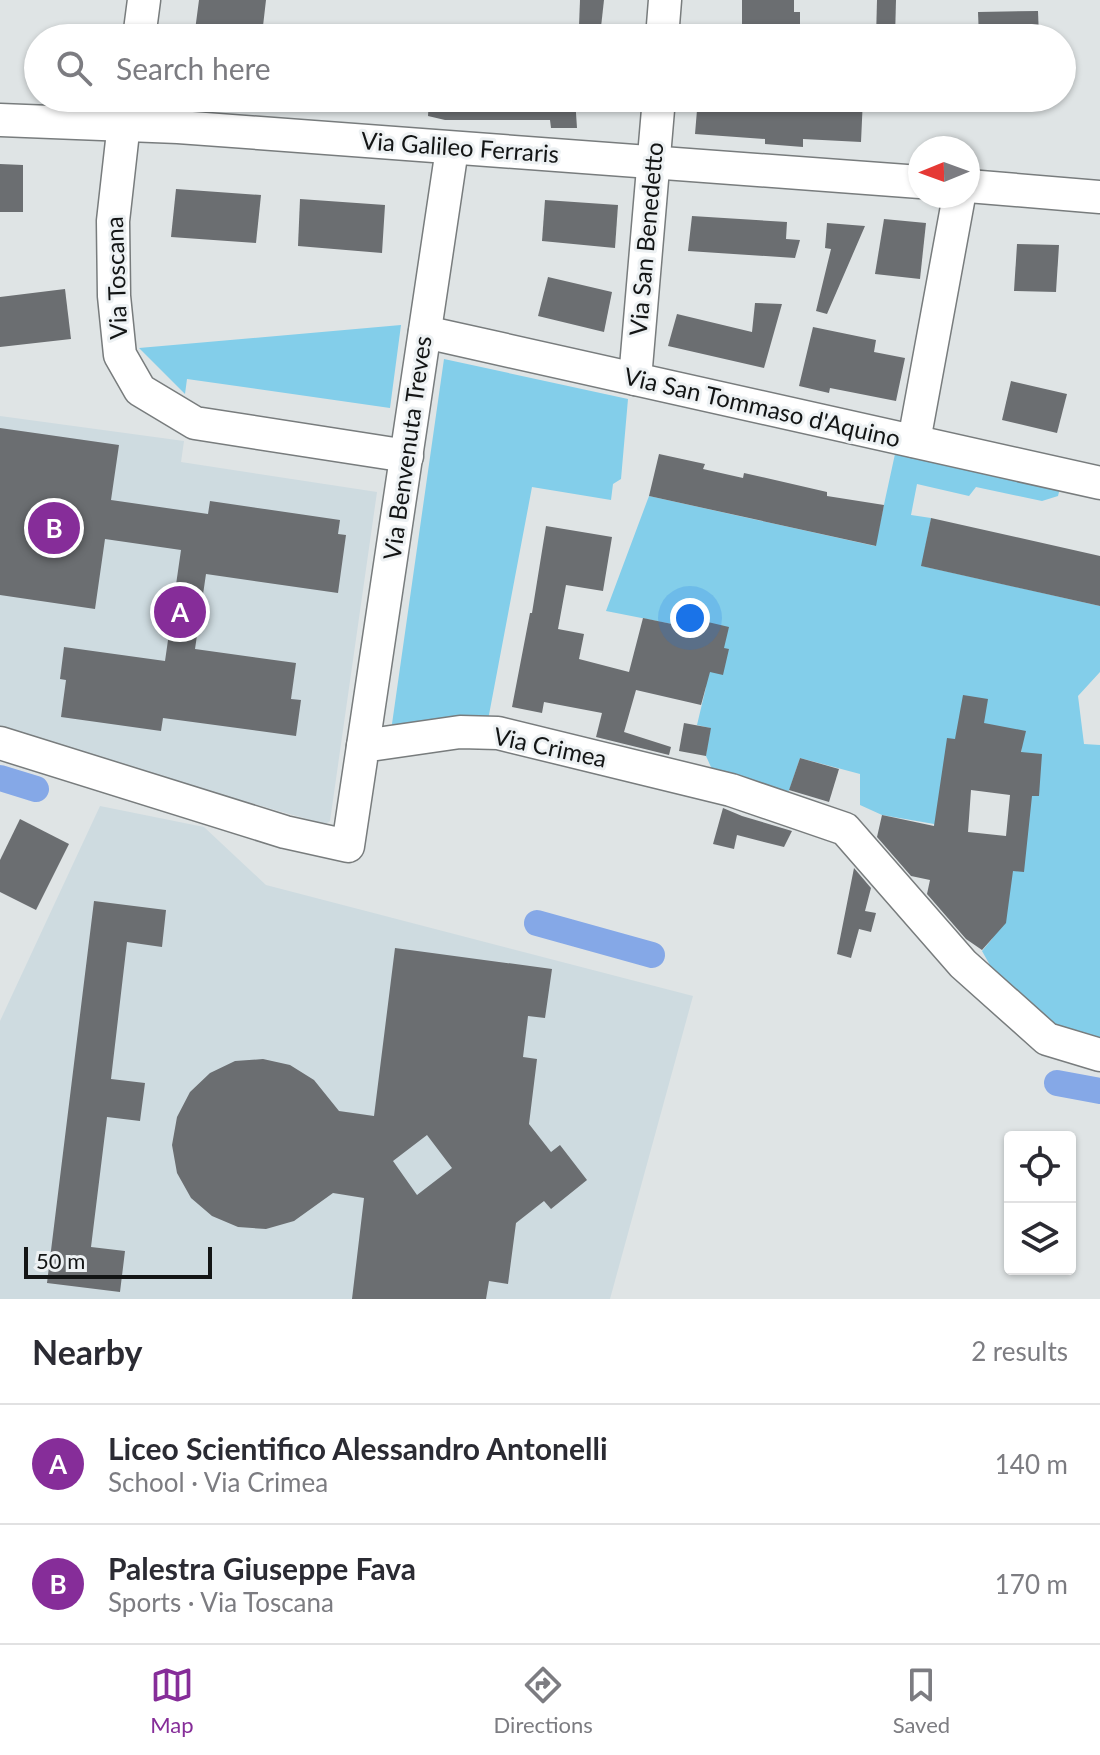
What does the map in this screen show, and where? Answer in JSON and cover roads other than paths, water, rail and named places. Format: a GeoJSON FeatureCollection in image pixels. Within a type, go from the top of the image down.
{"type":"FeatureCollection","features":[{"type":"Feature","properties":{"kind":"street"},"geometry":{"type":"LineString","coordinates":[[141,24],[144,0]]}},
{"type":"Feature","properties":{"kind":"street"},"geometry":{"type":"LineString","coordinates":[[663,24],[665,0]]}},
{"type":"Feature","properties":{"kind":"street","name":"Via Galileo Ferraris"},"geometry":{"type":"LineString","coordinates":[[0,120],[114,112]]}},
{"type":"Feature","properties":{"kind":"street","name":"Via Toscana"},"geometry":{"type":"LineString","coordinates":[[128,112],[113,221],[114,296],[120,355],[140,390],[195,423],[407,456]]}},
{"type":"Feature","properties":{"kind":"street","name":"Via Galileo Ferraris"},"geometry":{"type":"LineString","coordinates":[[137,112],[452,149],[908,181]]}},
{"type":"Feature","properties":{"kind":"street","name":"Via San Benedetto"},"geometry":{"type":"LineString","coordinates":[[635,379],[658,112]]}},
{"type":"Feature","properties":{"kind":"street","name":"Via Benvenuta Treves"},"geometry":{"type":"LineString","coordinates":[[363,746],[452,149]]}},
{"type":"Feature","properties":{"kind":"street"},"geometry":{"type":"LineString","coordinates":[[980,187],[1100,197]]}},
{"type":"Feature","properties":{"kind":"street"},"geometry":{"type":"LineString","coordinates":[[914,441],[957,208]]}},
{"type":"Feature","properties":{"kind":"street","name":"Via San Tommaso d'Aquino"},"geometry":{"type":"LineString","coordinates":[[425,332],[1100,483]]}},
{"type":"Feature","properties":{"kind":"street","name":"Via Crimea"},"geometry":{"type":"LineString","coordinates":[[363,746],[460,732],[498,733],[731,790],[845,829],[963,964],[1047,1039],[1100,1055]]}},
{"type":"Feature","properties":{"kind":"street"},"geometry":{"type":"LineString","coordinates":[[0,743],[285,832],[348,846],[363,746]]}},
{"type":"Feature","properties":{"kind":"waterway"},"geometry":{"type":"LineString","coordinates":[[0,778],[36,789]]}},
{"type":"Feature","properties":{"kind":"waterway"},"geometry":{"type":"LineString","coordinates":[[537,923],[652,955]]}},
{"type":"Feature","properties":{"kind":"waterway"},"geometry":{"type":"LineString","coordinates":[[1057,1083],[1100,1091]]}},
{"type":"Feature","properties":{"kind":"place","name":"Palestra Giuseppe Fava"},"geometry":{"type":"Point","coordinates":[54,528]}},
{"type":"Feature","properties":{"kind":"place","name":"Liceo Scientifico Alessandro Antonelli"},"geometry":{"type":"Point","coordinates":[180,612]}}]}
